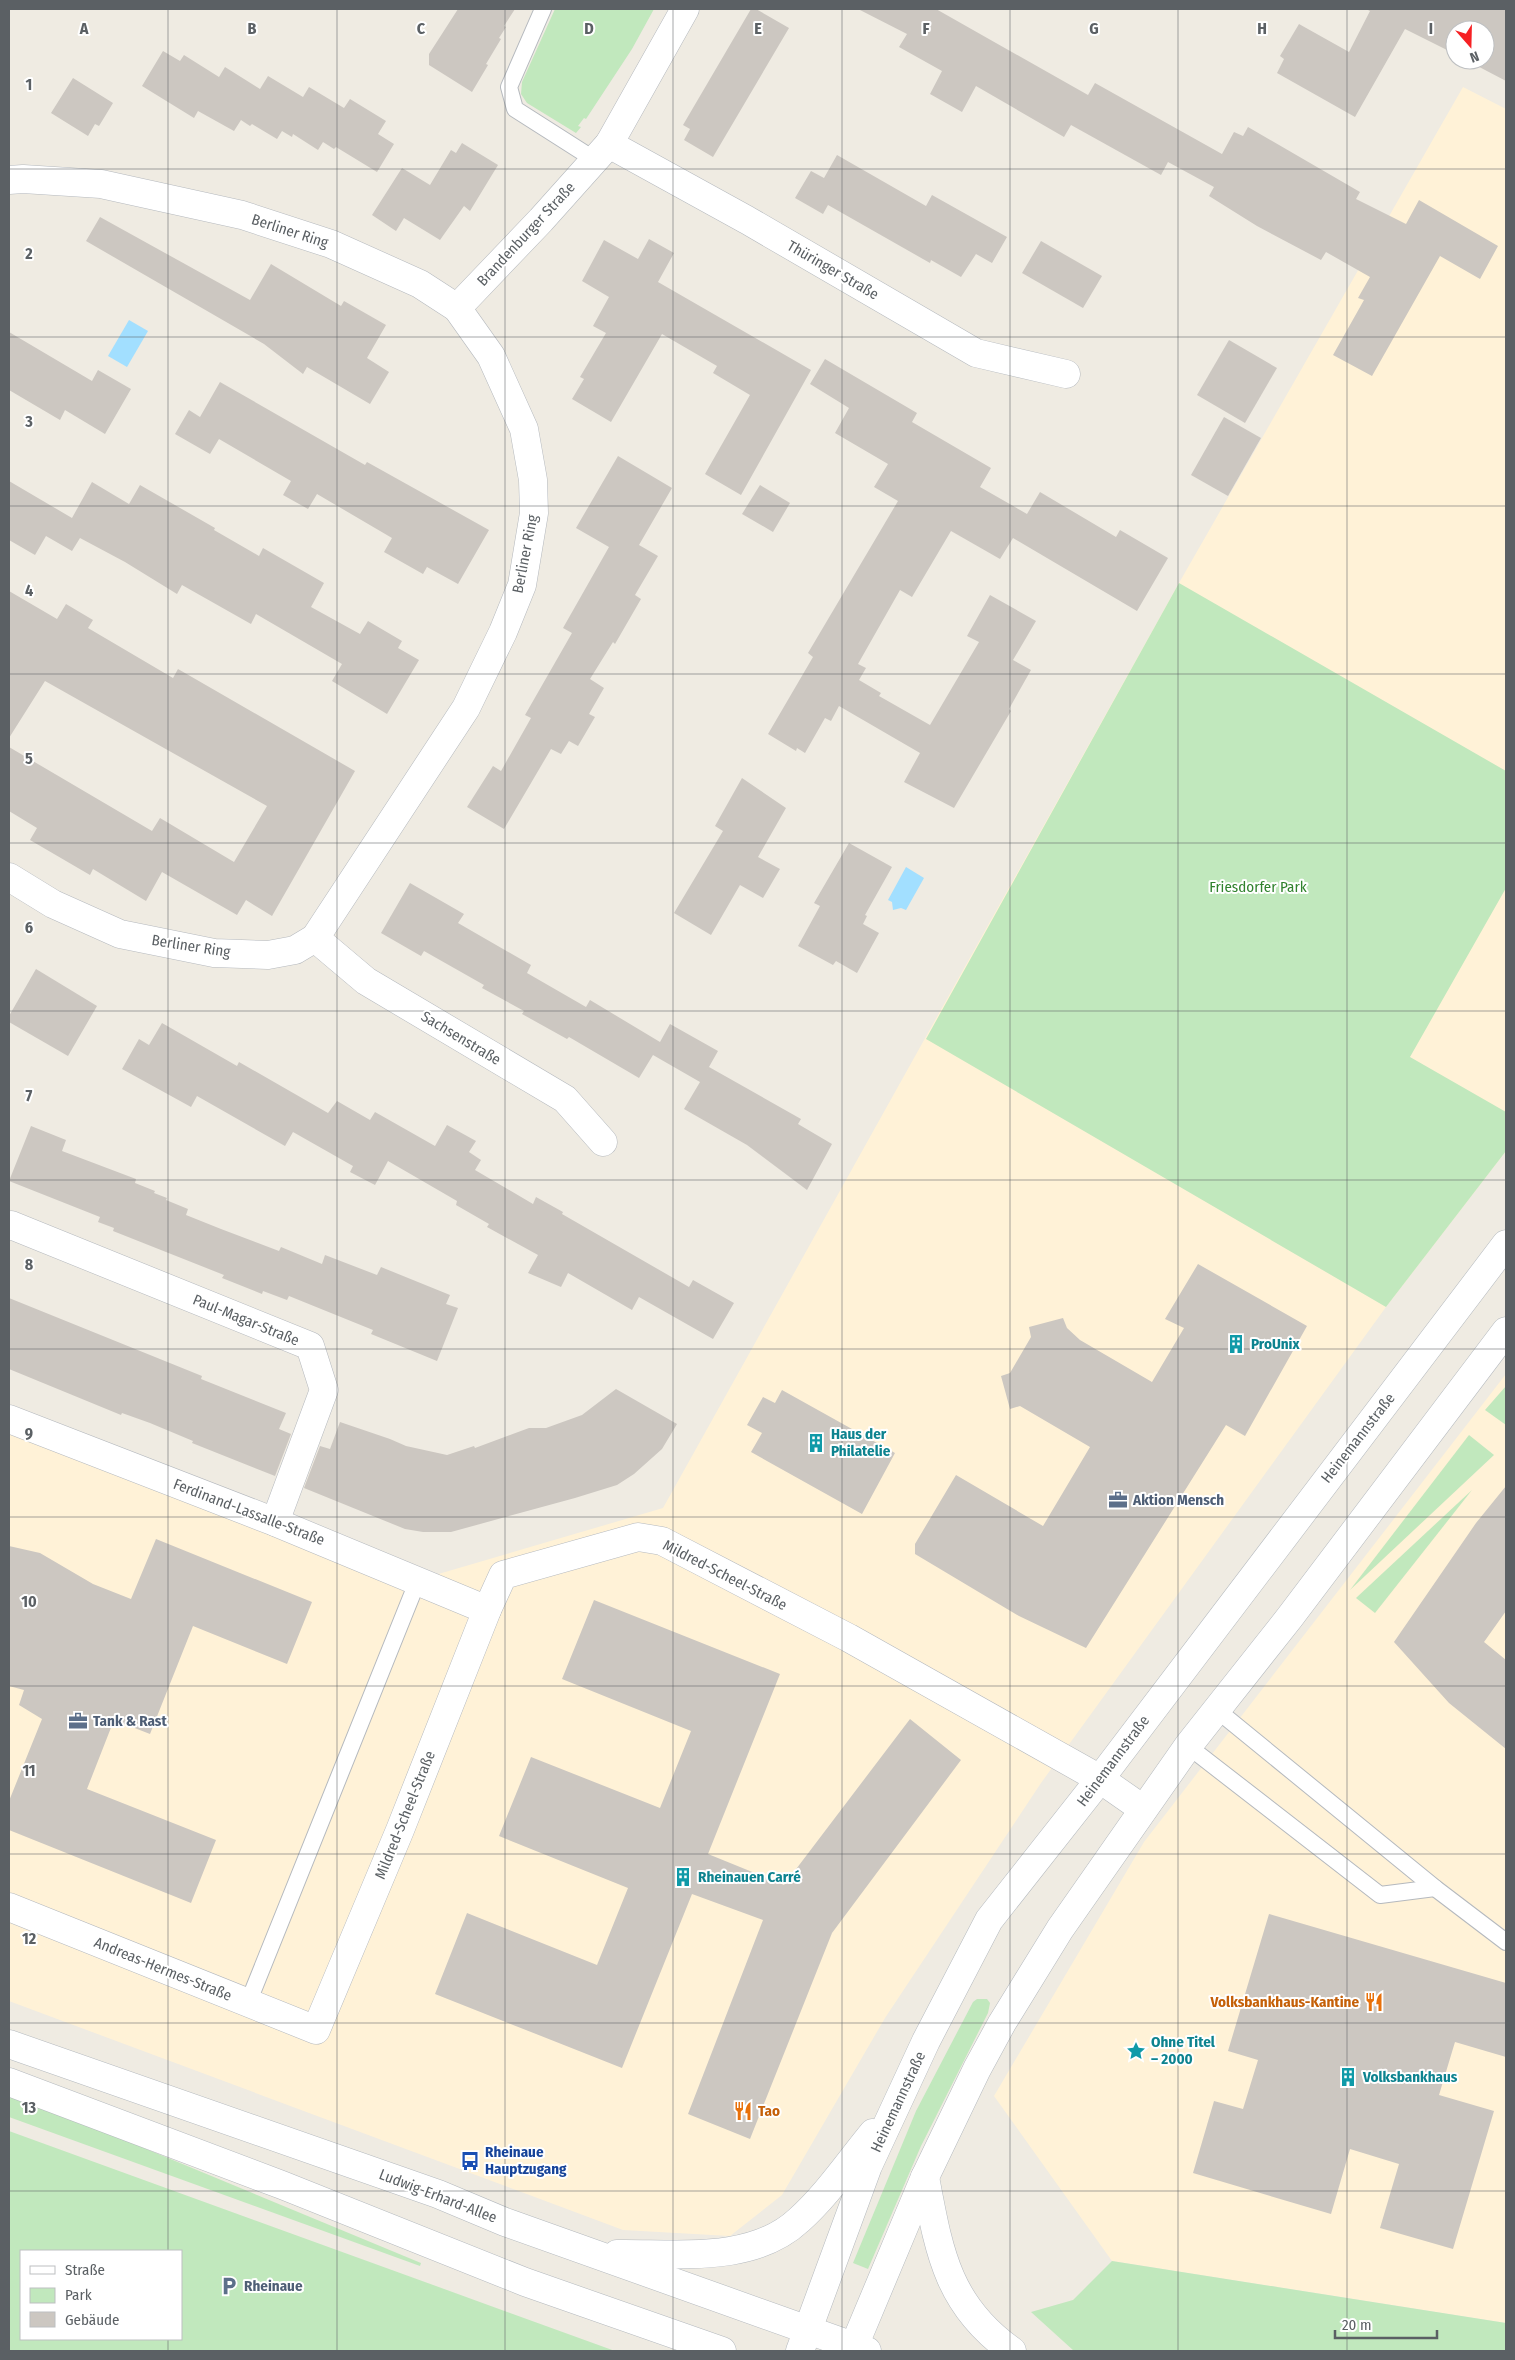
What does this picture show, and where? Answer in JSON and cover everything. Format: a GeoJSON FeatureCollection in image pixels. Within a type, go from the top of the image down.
{"type":"FeatureCollection","features":[{"type":"Feature","properties":{"kind":"street","name":"Brandenburger Straße"},"geometry":{"type":"LineString","coordinates":[[457,308],[542,220],[602,152],[685,9]]}},
{"type":"Feature","properties":{"kind":"street","name":"Thüringer Straße"},"geometry":{"type":"LineString","coordinates":[[602,152],[746,220],[976,353],[1066,374]]}},
{"type":"Feature","properties":{"kind":"street","name":"Berliner Ring"},"geometry":{"type":"LineString","coordinates":[[9,180],[23,179],[102,184],[242,215],[331,244],[420,284],[457,308],[492,356],[524,429],[533,480],[534,513],[522,585],[503,632],[466,708],[315,938],[295,950],[268,955],[205,951],[120,934],[53,904],[9,877]]}},
{"type":"Feature","properties":{"kind":"street","name":"Sachsenstraße"},"geometry":{"type":"LineString","coordinates":[[315,938],[366,981],[565,1099],[602,1142]]}},
{"type":"Feature","properties":{"kind":"street","name":"Paul-Magar-Straße"},"geometry":{"type":"LineString","coordinates":[[9,1226],[20,1228],[310,1346],[324,1390],[275,1522]]}},
{"type":"Feature","properties":{"kind":"street","name":"Heinemannstraße"},"geometry":{"type":"LineString","coordinates":[[804,2340],[868,2166],[926,2041],[989,1920],[1100,1779],[1506,1244]]}},
{"type":"Feature","properties":{"kind":"street"},"geometry":{"type":"LineString","coordinates":[[857,2350],[925,2177],[977,2069],[1002,2023],[1060,1929],[1188,1746],[1290,1617],[1506,1331]]}},
{"type":"Feature","properties":{"kind":"street","name":"Ferdinand-Lassalle-Straße"},"geometry":{"type":"LineString","coordinates":[[9,1419],[275,1522],[487,1610]]}},
{"type":"Feature","properties":{"kind":"street","name":"Mildred-Scheel-Straße"},"geometry":{"type":"LineString","coordinates":[[316,2030],[400,1830],[487,1610],[503,1575],[638,1537],[662,1541],[849,1638],[1100,1779],[1143,1809]]}},
{"type":"Feature","properties":{"kind":"street","name":"Andreas-Hermes-Straße"},"geometry":{"type":"LineString","coordinates":[[9,1907],[316,2030]]}},
{"type":"Feature","properties":{"kind":"street","name":"Ludwig-Erhard-Allee"},"geometry":{"type":"LineString","coordinates":[[9,2044],[438,2194],[505,2222],[600,2254],[804,2340],[857,2350]]}},
{"type":"Feature","properties":{"kind":"street"},"geometry":{"type":"LineString","coordinates":[[9,2082],[282,2185],[525,2282],[722,2351]]}},
{"type":"Feature","properties":{"kind":"street"},"geometry":{"type":"LineString","coordinates":[[600,2254],[708,2253],[745,2249],[774,2238],[799,2221],[896,2105]]}},
{"type":"Feature","properties":{"kind":"street"},"geometry":{"type":"LineString","coordinates":[[925,2177],[937,2241],[956,2290],[965,2306],[992,2337],[1012,2351]]}},
{"type":"Feature","properties":{"kind":"lane"},"geometry":{"type":"LineString","coordinates":[[543,9],[509,87],[515,109],[602,152]]}},
{"type":"Feature","properties":{"kind":"lane"},"geometry":{"type":"LineString","coordinates":[[248,2003],[418,1580]]}},
{"type":"Feature","properties":{"kind":"lane"},"geometry":{"type":"LineString","coordinates":[[1217,1710],[1435,1888],[1506,1942]]}},
{"type":"Feature","properties":{"kind":"lane"},"geometry":{"type":"LineString","coordinates":[[1188,1746],[1380,1895],[1435,1888]]}},
{"type":"Feature","properties":{"kind":"shaded area"},"geometry":{"type":"Polygon","coordinates":[[[1463,87],[1506,109],[1506,1151],[1386,1307],[1041,1783],[885,2018],[782,2195],[730,2236],[623,2230],[9,2001],[9,1409],[418,1580],[663,1508],[1179,583],[1463,87]]]}},
{"type":"Feature","properties":{"kind":"shaded area"},"geometry":{"type":"Polygon","coordinates":[[[1506,1374],[1506,2323],[1112,2261],[994,2096],[1144,1842],[1506,1374]]]}},
{"type":"Feature","properties":{"kind":"green space"},"geometry":{"type":"Polygon","coordinates":[[[555,9],[654,9],[632,49],[586,119],[584,118],[578,126],[581,127],[576,133],[527,103],[521,94],[522,82],[555,9]]]}},
{"type":"Feature","properties":{"kind":"green space","name":"Friesdorfer Park"},"geometry":{"type":"Polygon","coordinates":[[[1179,583],[1506,771],[1506,888],[1410,1057],[1506,1112],[1506,1151],[1386,1307],[926,1039],[1179,583]]]}},
{"type":"Feature","properties":{"kind":"green space"},"geometry":{"type":"Polygon","coordinates":[[[1506,1386],[1506,1425],[1485,1410],[1506,1386]]]}},
{"type":"Feature","properties":{"kind":"green space"},"geometry":{"type":"Polygon","coordinates":[[[1469,1435],[1494,1455],[1350,1590],[1469,1435]]]}},
{"type":"Feature","properties":{"kind":"green space"},"geometry":{"type":"Polygon","coordinates":[[[1472,1490],[1375,1613],[1356,1598],[1472,1490]]]}},
{"type":"Feature","properties":{"kind":"green space"},"geometry":{"type":"Polygon","coordinates":[[[977,1999],[987,1999],[990,2003],[988,2013],[921,2146],[868,2269],[853,2263],[916,2111],[973,2002],[977,1999]]]}},
{"type":"Feature","properties":{"kind":"green space"},"geometry":{"type":"Polygon","coordinates":[[[9,2092],[421,2263],[420,2266],[9,2117],[9,2092]]]}},
{"type":"Feature","properties":{"kind":"green space"},"geometry":{"type":"Polygon","coordinates":[[[9,2131],[615,2351],[9,2351],[9,2131]]]}},
{"type":"Feature","properties":{"kind":"green space"},"geometry":{"type":"Polygon","coordinates":[[[1112,2261],[1506,2323],[1506,2351],[1074,2351],[1031,2312],[1073,2300],[1112,2261]]]}},
{"type":"Feature","properties":{"kind":"water"},"geometry":{"type":"Polygon","coordinates":[[[129,320],[148,331],[127,367],[108,356],[129,320]]]}},
{"type":"Feature","properties":{"kind":"water"},"geometry":{"type":"Polygon","coordinates":[[[906,867],[924,878],[906,910],[901,908],[893,910],[892,902],[888,900],[906,867]]]}},
{"type":"Feature","properties":{"kind":"building"},"geometry":{"type":"Polygon","coordinates":[[[458,9],[515,9],[504,26],[506,27],[499,38],[501,39],[472,92],[429,65],[429,54],[458,9]]]}},
{"type":"Feature","properties":{"kind":"building"},"geometry":{"type":"Polygon","coordinates":[[[751,9],[756,9],[789,28],[713,157],[684,140],[690,129],[683,125],[751,9]]]}},
{"type":"Feature","properties":{"kind":"building"},"geometry":{"type":"Polygon","coordinates":[[[858,9],[936,9],[1088,95],[1095,83],[1222,154],[1234,132],[1243,136],[1248,127],[1360,192],[1356,199],[1406,224],[1419,200],[1498,246],[1480,279],[1440,256],[1372,376],[1333,355],[1364,300],[1358,298],[1370,277],[1326,252],[1321,260],[1257,226],[1209,196],[1214,187],[1168,162],[1161,175],[1071,125],[1064,137],[976,86],[962,112],[930,94],[942,71],[899,47],[907,34],[858,9]]]}},
{"type":"Feature","properties":{"kind":"building"},"geometry":{"type":"Polygon","coordinates":[[[1366,9],[1506,9],[1506,81],[1485,70],[1495,70],[1495,20],[1445,20],[1445,49],[1405,29],[1355,117],[1277,73],[1284,59],[1280,56],[1299,24],[1349,52],[1370,11],[1366,9]]]}},
{"type":"Feature","properties":{"kind":"building"},"geometry":{"type":"Polygon","coordinates":[[[163,51],[180,61],[184,55],[219,77],[225,67],[260,89],[268,76],[303,97],[309,87],[344,108],[350,99],[386,121],[378,134],[394,144],[377,172],[336,147],[334,149],[323,142],[318,150],[293,134],[292,137],[282,131],[277,139],[252,124],[250,126],[241,120],[234,131],[198,111],[194,118],[142,86],[163,51]]]}},
{"type":"Feature","properties":{"kind":"building"},"geometry":{"type":"Polygon","coordinates":[[[73,78],[113,103],[99,126],[95,124],[88,136],[51,113],[73,78]]]}},
{"type":"Feature","properties":{"kind":"building"},"geometry":{"type":"Polygon","coordinates":[[[462,143],[498,165],[470,211],[464,206],[440,240],[404,218],[396,231],[372,215],[402,168],[430,185],[451,150],[456,153],[462,143]]]}},
{"type":"Feature","properties":{"kind":"building"},"geometry":{"type":"Polygon","coordinates":[[[837,155],[926,206],[932,195],[1007,237],[992,263],[976,254],[961,277],[931,260],[930,263],[828,205],[823,214],[795,198],[811,171],[824,178],[837,155]]]}},
{"type":"Feature","properties":{"kind":"building"},"geometry":{"type":"Polygon","coordinates":[[[100,217],[250,300],[271,264],[341,306],[344,301],[386,325],[367,358],[389,372],[370,404],[307,367],[303,374],[264,344],[86,241],[100,217]]]}},
{"type":"Feature","properties":{"kind":"building"},"geometry":{"type":"Polygon","coordinates":[[[649,239],[674,253],[658,282],[811,370],[741,495],[705,474],[750,395],[713,373],[717,366],[662,334],[611,422],[572,399],[584,379],[580,377],[606,333],[593,326],[609,297],[582,281],[604,240],[638,259],[649,239]]]}},
{"type":"Feature","properties":{"kind":"building"},"geometry":{"type":"Polygon","coordinates":[[[1041,241],[1102,276],[1083,308],[1022,273],[1041,241]]]}},
{"type":"Feature","properties":{"kind":"building"},"geometry":{"type":"Polygon","coordinates":[[[9,332],[92,381],[98,370],[131,389],[105,434],[65,410],[60,420],[9,390],[9,332]]]}},
{"type":"Feature","properties":{"kind":"building"},"geometry":{"type":"Polygon","coordinates":[[[1229,340],[1277,368],[1245,423],[1197,395],[1229,340]]]}},
{"type":"Feature","properties":{"kind":"building"},"geometry":{"type":"Polygon","coordinates":[[[825,359],[917,413],[912,422],[991,468],[980,487],[1027,514],[1040,492],[1116,537],[1120,530],[1168,558],[1137,611],[1013,538],[1000,559],[951,531],[912,597],[900,590],[858,664],[866,668],[859,680],[881,693],[879,696],[930,725],[979,642],[967,636],[990,595],[1036,621],[1013,660],[1031,670],[1009,709],[1011,711],[954,808],[904,782],[920,753],[839,706],[831,721],[825,718],[805,753],[797,748],[796,751],[768,734],[813,657],[808,653],[898,501],[874,487],[888,464],[835,433],[849,408],[810,384],[825,359]]]}},
{"type":"Feature","properties":{"kind":"building"},"geometry":{"type":"Polygon","coordinates":[[[220,382],[365,465],[367,462],[489,530],[458,584],[427,567],[423,574],[384,552],[392,538],[317,494],[308,509],[283,495],[291,481],[219,439],[210,454],[175,434],[189,410],[200,417],[220,382]]]}},
{"type":"Feature","properties":{"kind":"building"},"geometry":{"type":"Polygon","coordinates":[[[1224,417],[1261,438],[1228,496],[1191,475],[1224,417]]]}},
{"type":"Feature","properties":{"kind":"building"},"geometry":{"type":"Polygon","coordinates":[[[618,456],[672,488],[639,545],[658,556],[635,595],[641,599],[615,644],[613,642],[590,679],[604,688],[589,714],[595,717],[578,746],[569,741],[561,754],[551,749],[504,829],[467,807],[493,766],[501,771],[531,718],[525,715],[572,633],[563,628],[609,547],[576,528],[618,456]]]}},
{"type":"Feature","properties":{"kind":"building"},"geometry":{"type":"Polygon","coordinates":[[[9,481],[72,518],[92,482],[129,504],[140,485],[215,528],[214,530],[259,556],[263,548],[324,583],[311,607],[360,634],[368,621],[402,641],[398,648],[419,660],[387,714],[332,681],[342,664],[256,614],[251,624],[182,585],[177,594],[125,562],[80,538],[72,551],[46,536],[35,555],[9,540],[9,481]]]}},
{"type":"Feature","properties":{"kind":"building"},"geometry":{"type":"Polygon","coordinates":[[[760,485],[790,503],[773,532],[742,514],[760,485]]]}},
{"type":"Feature","properties":{"kind":"building"},"geometry":{"type":"Polygon","coordinates":[[[9,591],[57,619],[66,604],[93,620],[88,628],[173,678],[178,669],[355,771],[272,916],[246,900],[237,915],[162,872],[146,901],[93,869],[90,875],[30,840],[37,828],[9,811],[9,747],[152,831],[160,818],[234,862],[267,806],[45,681],[9,738],[9,591]]]}},
{"type":"Feature","properties":{"kind":"building"},"geometry":{"type":"Polygon","coordinates":[[[742,778],[786,808],[758,857],[780,869],[763,898],[740,885],[711,935],[674,913],[723,831],[715,826],[742,778]]]}},
{"type":"Feature","properties":{"kind":"building"},"geometry":{"type":"Polygon","coordinates":[[[849,843],[892,867],[865,915],[867,916],[863,924],[879,933],[857,973],[836,961],[833,965],[798,946],[820,906],[814,903],[849,843]]]}},
{"type":"Feature","properties":{"kind":"building"},"geometry":{"type":"Polygon","coordinates":[[[410,883],[464,914],[458,923],[531,965],[527,973],[586,1007],[590,1000],[660,1042],[670,1024],[718,1051],[705,1074],[709,1067],[801,1119],[798,1124],[832,1144],[807,1190],[747,1145],[684,1109],[700,1082],[653,1055],[639,1078],[569,1037],[567,1039],[522,1014],[524,1011],[482,988],[484,985],[424,951],[421,956],[381,933],[410,883]]]}},
{"type":"Feature","properties":{"kind":"building"},"geometry":{"type":"Polygon","coordinates":[[[36,969],[97,1006],[68,1056],[9,1022],[9,1016],[36,969]]]}},
{"type":"Feature","properties":{"kind":"building"},"geometry":{"type":"Polygon","coordinates":[[[162,1023],[237,1066],[239,1062],[328,1113],[337,1101],[370,1120],[375,1112],[435,1146],[447,1125],[476,1141],[469,1152],[481,1160],[475,1170],[533,1204],[536,1197],[689,1287],[693,1280],[734,1303],[713,1339],[639,1297],[632,1310],[568,1273],[561,1287],[528,1273],[538,1255],[487,1227],[489,1224],[456,1205],[457,1201],[388,1161],[375,1185],[350,1172],[353,1166],[293,1132],[285,1146],[197,1096],[191,1107],[122,1069],[139,1039],[149,1045],[162,1023]]]}},
{"type":"Feature","properties":{"kind":"building"},"geometry":{"type":"Polygon","coordinates":[[[31,1126],[66,1140],[62,1151],[136,1179],[135,1183],[155,1191],[154,1193],[167,1198],[166,1200],[188,1209],[186,1215],[279,1251],[281,1247],[322,1264],[325,1255],[377,1275],[381,1267],[450,1295],[446,1304],[458,1308],[437,1361],[371,1334],[373,1330],[289,1296],[287,1300],[263,1291],[262,1294],[222,1278],[224,1275],[113,1231],[114,1228],[98,1222],[100,1217],[9,1181],[31,1126]]]}},
{"type":"Feature","properties":{"kind":"building","name":"Aktion Mensch"},"geometry":{"type":"Polygon","coordinates":[[[1198,1264],[1307,1326],[1245,1436],[1226,1425],[1086,1648],[1019,1616],[915,1554],[915,1544],[956,1475],[1043,1526],[1090,1447],[1020,1406],[1010,1409],[1001,1376],[1010,1373],[1031,1337],[1029,1327],[1063,1318],[1067,1328],[1080,1340],[1152,1382],[1184,1328],[1165,1319],[1198,1264]]]}},
{"type":"Feature","properties":{"kind":"building"},"geometry":{"type":"Polygon","coordinates":[[[9,1298],[202,1376],[201,1379],[286,1413],[279,1429],[291,1434],[275,1476],[192,1443],[193,1441],[150,1423],[122,1413],[121,1415],[9,1369],[9,1298]]]}},
{"type":"Feature","properties":{"kind":"building"},"geometry":{"type":"Polygon","coordinates":[[[616,1389],[677,1424],[662,1449],[634,1474],[617,1485],[451,1532],[423,1532],[405,1529],[304,1488],[320,1446],[330,1449],[340,1422],[406,1446],[447,1455],[474,1446],[475,1448],[529,1428],[546,1428],[582,1415],[616,1389]]]}},
{"type":"Feature","properties":{"kind":"building","name":"Haus der Philatelie"},"geometry":{"type":"Polygon","coordinates":[[[782,1390],[895,1453],[862,1514],[751,1452],[762,1433],[747,1425],[763,1397],[775,1403],[782,1390]]]}},
{"type":"Feature","properties":{"kind":"building"},"geometry":{"type":"Polygon","coordinates":[[[1506,1486],[1506,1611],[1484,1642],[1506,1660],[1506,1749],[1449,1703],[1394,1642],[1476,1523],[1506,1486]]]}},
{"type":"Feature","properties":{"kind":"building","name":"Tank & Rast"},"geometry":{"type":"Polygon","coordinates":[[[156,1539],[312,1602],[287,1664],[193,1626],[150,1734],[114,1720],[87,1789],[216,1840],[191,1903],[9,1830],[9,1801],[42,1719],[19,1705],[24,1690],[9,1686],[9,1546],[40,1553],[93,1584],[131,1599],[156,1539]]]}},
{"type":"Feature","properties":{"kind":"building","name":"Rheinauen Carré"},"geometry":{"type":"Polygon","coordinates":[[[594,1600],[780,1674],[708,1854],[784,1885],[910,1719],[961,1760],[832,1933],[750,2139],[688,2114],[763,1920],[692,1894],[622,2068],[435,1994],[467,1913],[597,1965],[628,1888],[499,1836],[531,1757],[660,1808],[691,1731],[562,1679],[594,1600]]]}},
{"type":"Feature","properties":{"kind":"building","name":"Volksbankhaus"},"geometry":{"type":"Polygon","coordinates":[[[1269,1914],[1506,1983],[1506,2057],[1455,2042],[1439,2095],[1494,2111],[1453,2249],[1380,2228],[1399,2164],[1350,2149],[1331,2214],[1193,2173],[1214,2101],[1243,2109],[1258,2060],[1228,2051],[1269,1914]]]}},
{"type":"Feature","properties":{"kind":"place","name":"ProUnix"},"geometry":{"type":"Point","coordinates":[1236,1344]}},
{"type":"Feature","properties":{"kind":"place","name":"Haus der Philatelie"},"geometry":{"type":"Point","coordinates":[816,1443]}},
{"type":"Feature","properties":{"kind":"place","name":"Aktion Mensch"},"geometry":{"type":"Point","coordinates":[1118,1500]}},
{"type":"Feature","properties":{"kind":"place","name":"Tank & Rast"},"geometry":{"type":"Point","coordinates":[78,1721]}},
{"type":"Feature","properties":{"kind":"place","name":"Rheinauen Carré"},"geometry":{"type":"Point","coordinates":[683,1877]}},
{"type":"Feature","properties":{"kind":"place","name":"Volksbankhaus-Kantine"},"geometry":{"type":"Point","coordinates":[1374,2002]}},
{"type":"Feature","properties":{"kind":"place","name":"Ohne Titel – 2000"},"geometry":{"type":"Point","coordinates":[1136,2051]}},
{"type":"Feature","properties":{"kind":"place","name":"Volksbankhaus"},"geometry":{"type":"Point","coordinates":[1348,2077]}},
{"type":"Feature","properties":{"kind":"place","name":"Tao"},"geometry":{"type":"Point","coordinates":[743,2111]}},
{"type":"Feature","properties":{"kind":"place","name":"Rheinaue Hauptzugang"},"geometry":{"type":"Point","coordinates":[470,2161]}},
{"type":"Feature","properties":{"kind":"place","name":"Rheinaue"},"geometry":{"type":"Point","coordinates":[229,2286]}}]}
